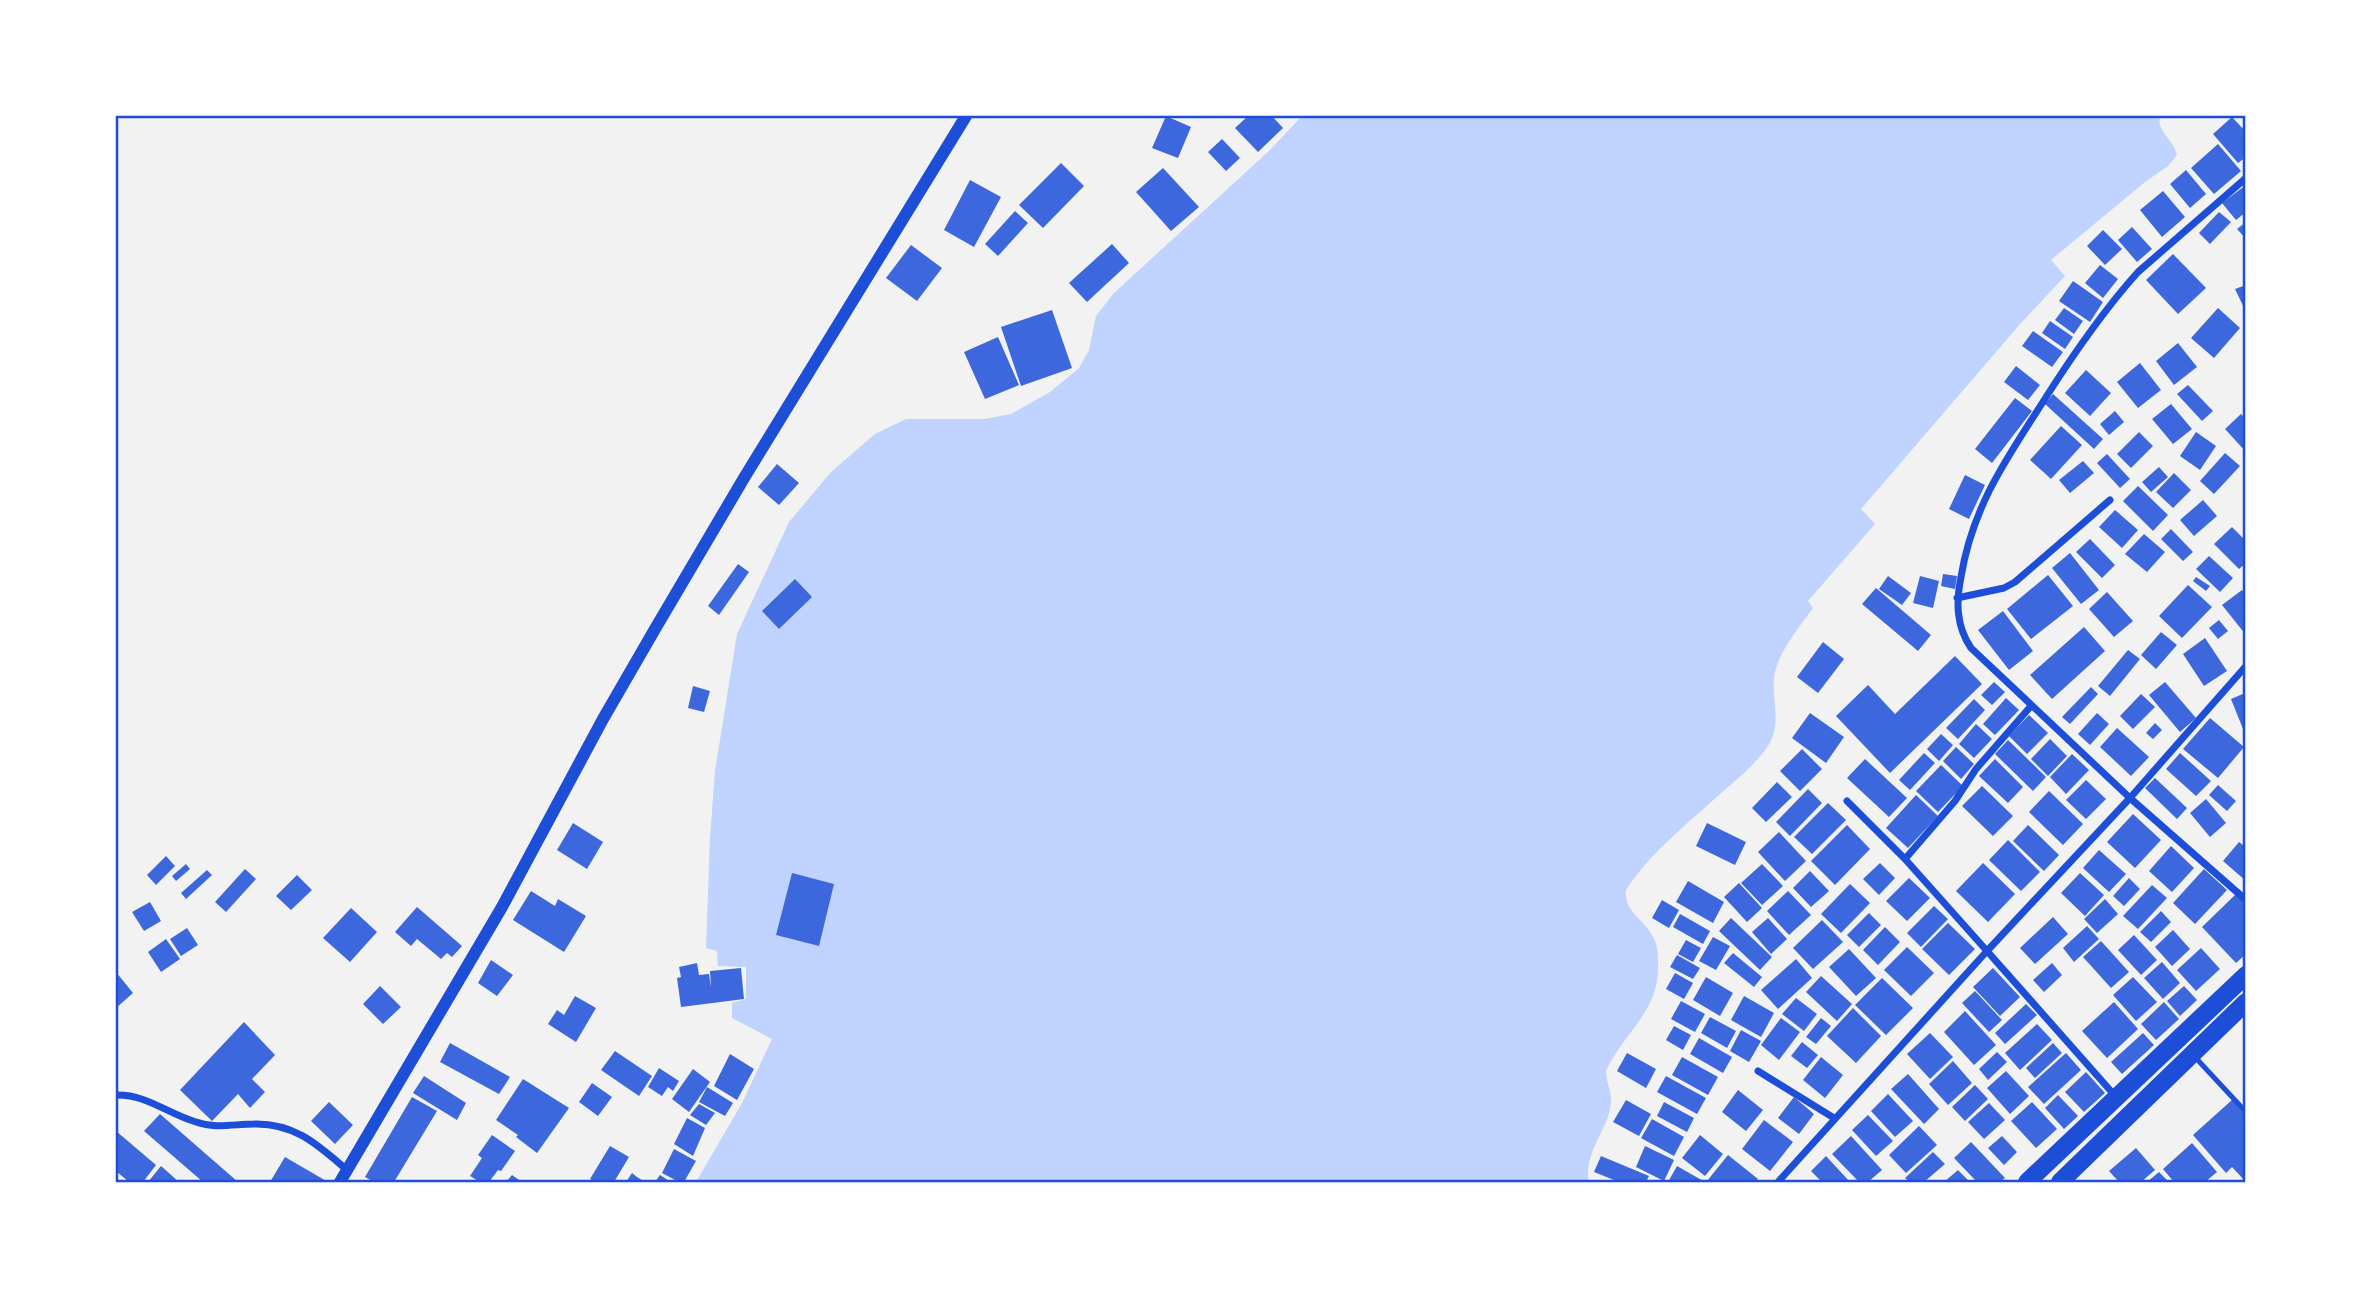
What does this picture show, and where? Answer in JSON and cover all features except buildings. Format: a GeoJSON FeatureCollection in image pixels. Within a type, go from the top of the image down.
{"type":"FeatureCollection","features":[{"type":"Feature","properties":{"kind":"highway"},"geometry":{"type":"LineString","coordinates":[[2026,1182],[2245,975]]}},
{"type":"Feature","properties":{"kind":"highway"},"geometry":{"type":"LineString","coordinates":[[2060,1182],[2245,1002]]}},
{"type":"Feature","properties":{"kind":"street"},"geometry":{"type":"LineString","coordinates":[[340,1182],[502,907],[603,719],[655,629],[744,478],[966,116]]}},
{"type":"Feature","properties":{"kind":"street"},"geometry":{"type":"LineString","coordinates":[[2245,178],[2138,272],[2082,343],[1991,483],[1966,544],[1957,598],[1961,631],[1971,648],[2130,798],[2245,900]]}},
{"type":"Feature","properties":{"kind":"street"},"geometry":{"type":"LineString","coordinates":[[1957,598],[2004,588],[2015,582],[2110,500]]}},
{"type":"Feature","properties":{"kind":"street"},"geometry":{"type":"LineString","coordinates":[[1778,1182],[2130,798],[2245,666]]}},
{"type":"Feature","properties":{"kind":"street"},"geometry":{"type":"LineString","coordinates":[[1905,859],[1955,801],[1976,769],[2031,706]]}},
{"type":"Feature","properties":{"kind":"street"},"geometry":{"type":"LineString","coordinates":[[1847,801],[1905,859],[2117,1098]]}},
{"type":"Feature","properties":{"kind":"street"},"geometry":{"type":"LineString","coordinates":[[1758,1071],[1834,1118]]}},
{"type":"Feature","properties":{"kind":"street"},"geometry":{"type":"LineString","coordinates":[[116,1096],[125,1095],[145,1100],[209,1126],[275,1124],[293,1129],[347,1170]]}},
{"type":"Feature","properties":{"kind":"lane"},"geometry":{"type":"LineString","coordinates":[[2192,1054],[2245,1112]]}},
{"type":"Feature","properties":{"kind":"water"},"geometry":{"type":"Polygon","coordinates":[[[1302,116],[2160,116],[2163,131],[2177,155],[2168,166],[2051,260],[2065,276],[2021,323],[1861,509],[1875,524],[1808,601],[1813,608],[1779,659],[1774,678],[1775,729],[1768,746],[1745,772],[1657,852],[1626,890],[1628,904],[1655,941],[1658,954],[1657,978],[1648,1007],[1606,1071],[1611,1103],[1589,1161],[1589,1182],[696,1182],[742,1103],[772,1039],[732,1018],[732,1003],[746,999],[746,967],[718,966],[717,951],[706,948],[715,771],[737,634],[789,522],[831,472],[875,434],[906,419],[985,419],[1011,414],[1050,392],[1079,368],[1089,350],[1096,316],[1114,293],[1270,150],[1302,116]]]}}]}
